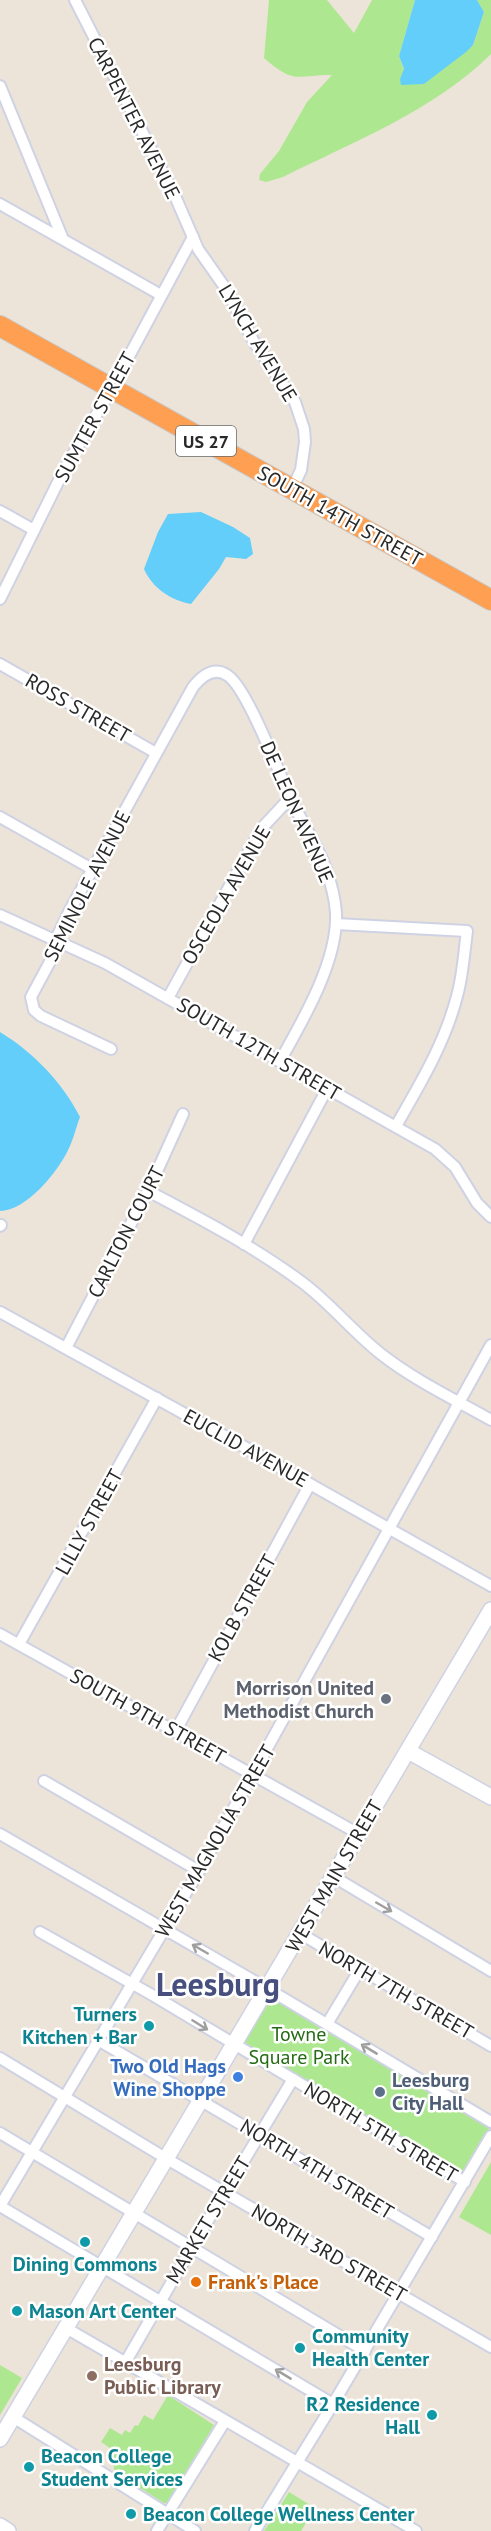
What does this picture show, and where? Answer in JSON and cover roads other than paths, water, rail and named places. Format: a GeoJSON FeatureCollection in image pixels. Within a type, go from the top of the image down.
{"type":"FeatureCollection","features":[{"type":"Feature","properties":{"kind":"highway","name":"SOUTH 14TH STREET"},"geometry":{"type":"LineString","coordinates":[[0,326],[491,600]]}},
{"type":"Feature","properties":{"kind":"main road","name":"WEST MAIN STREET"},"geometry":{"type":"LineString","coordinates":[[0,2439],[491,1610]]}},
{"type":"Feature","properties":{"kind":"main road"},"geometry":{"type":"LineString","coordinates":[[408,1751],[491,1797]]}},
{"type":"Feature","properties":{"kind":"main road"},"geometry":{"type":"LineString","coordinates":[[0,2526],[8,2531]]}},
{"type":"Feature","properties":{"kind":"street","name":"CARPENTER AVENUE"},"geometry":{"type":"LineString","coordinates":[[75,0],[175,196],[193,237]]}},
{"type":"Feature","properties":{"kind":"street"},"geometry":{"type":"LineString","coordinates":[[0,86],[62,237]]}},
{"type":"Feature","properties":{"kind":"street"},"geometry":{"type":"LineString","coordinates":[[0,204],[161,295]]}},
{"type":"Feature","properties":{"kind":"street","name":"SUMTER STREET"},"geometry":{"type":"LineString","coordinates":[[0,599],[64,470],[112,388],[193,237]]}},
{"type":"Feature","properties":{"kind":"street","name":"LYNCH AVENUE"},"geometry":{"type":"LineString","coordinates":[[193,237],[198,249],[226,289],[254,342],[299,411],[304,429],[304,458],[292,489]]}},
{"type":"Feature","properties":{"kind":"street"},"geometry":{"type":"LineString","coordinates":[[0,511],[34,530]]}},
{"type":"Feature","properties":{"kind":"street","name":"ROSS STREET"},"geometry":{"type":"LineString","coordinates":[[0,664],[156,753]]}},
{"type":"Feature","properties":{"kind":"street","name":"DE LEON AVENUE"},"geometry":{"type":"LineString","coordinates":[[192,688],[205,675],[213,672],[226,674],[232,678],[253,713],[290,798],[326,870],[333,893],[336,924],[322,978],[313,1002],[280,1061]]}},
{"type":"Feature","properties":{"kind":"street","name":"SEMINOLE AVENUE"},"geometry":{"type":"LineString","coordinates":[[111,1049],[41,1016],[31,1005],[31,997],[56,947],[56,939],[92,869],[192,688]]}},
{"type":"Feature","properties":{"kind":"street","name":"OSCEOLA AVENUE"},"geometry":{"type":"LineString","coordinates":[[168,998],[261,829],[290,798]]}},
{"type":"Feature","properties":{"kind":"street"},"geometry":{"type":"LineString","coordinates":[[0,817],[92,869]]}},
{"type":"Feature","properties":{"kind":"street","name":"SOUTH 12TH STREET"},"geometry":{"type":"LineString","coordinates":[[0,915],[56,939],[168,998],[396,1126],[447,1158],[466,1182],[477,1203],[491,1217]]}},
{"type":"Feature","properties":{"kind":"street"},"geometry":{"type":"LineString","coordinates":[[336,924],[467,931],[462,975],[452,1016],[427,1073],[396,1126]]}},
{"type":"Feature","properties":{"kind":"street"},"geometry":{"type":"LineString","coordinates":[[244,1244],[327,1089]]}},
{"type":"Feature","properties":{"kind":"street","name":"CARLTON COURT"},"geometry":{"type":"LineString","coordinates":[[66,1348],[148,1191],[183,1114]]}},
{"type":"Feature","properties":{"kind":"street"},"geometry":{"type":"LineString","coordinates":[[148,1191],[244,1244],[315,1292],[354,1332],[390,1361],[491,1420]]}},
{"type":"Feature","properties":{"kind":"street","name":"EUCLID AVENUE"},"geometry":{"type":"LineString","coordinates":[[0,1312],[491,1587]]}},
{"type":"Feature","properties":{"kind":"street","name":"WEST MAGNOLIA STREET"},"geometry":{"type":"LineString","coordinates":[[0,2206],[254,1775],[491,1345]]}},
{"type":"Feature","properties":{"kind":"street","name":"LILLY STREET"},"geometry":{"type":"LineString","coordinates":[[20,1644],[157,1398]]}},
{"type":"Feature","properties":{"kind":"street","name":"KOLB STREET"},"geometry":{"type":"LineString","coordinates":[[176,1732],[310,1484]]}},
{"type":"Feature","properties":{"kind":"street","name":"SOUTH 9TH STREET"},"geometry":{"type":"LineString","coordinates":[[0,1634],[359,1834]]}},
{"type":"Feature","properties":{"kind":"street"},"geometry":{"type":"LineString","coordinates":[[44,1782],[199,1871]]}},
{"type":"Feature","properties":{"kind":"street"},"geometry":{"type":"LineString","coordinates":[[0,1834],[165,1928],[491,2122]]}},
{"type":"Feature","properties":{"kind":"street"},"geometry":{"type":"LineString","coordinates":[[334,1877],[491,1971]]}},
{"type":"Feature","properties":{"kind":"street","name":"NORTH 5TH STREET"},"geometry":{"type":"LineString","coordinates":[[40,1932],[132,1983],[465,2182]]}},
{"type":"Feature","properties":{"kind":"street","name":"NORTH 7TH STREET"},"geometry":{"type":"LineString","coordinates":[[301,1934],[491,2046]]}},
{"type":"Feature","properties":{"kind":"street"},"geometry":{"type":"LineString","coordinates":[[327,2024],[360,1969]]}},
{"type":"Feature","properties":{"kind":"street","name":"NORTH 4TH STREET"},"geometry":{"type":"LineString","coordinates":[[98,2040],[432,2237]]}},
{"type":"Feature","properties":{"kind":"street","name":"NORTH 3RD STREET"},"geometry":{"type":"LineString","coordinates":[[0,2058],[167,2160],[491,2347]]}},
{"type":"Feature","properties":{"kind":"street","name":"MARKET STREET"},"geometry":{"type":"LineString","coordinates":[[125,2363],[293,2079]]}},
{"type":"Feature","properties":{"kind":"street"},"geometry":{"type":"LineString","coordinates":[[0,2133],[365,2351]]}},
{"type":"Feature","properties":{"kind":"street"},"geometry":{"type":"LineString","coordinates":[[255,2531],[365,2351],[491,2136]]}},
{"type":"Feature","properties":{"kind":"street"},"geometry":{"type":"LineString","coordinates":[[0,2206],[333,2404]]}},
{"type":"Feature","properties":{"kind":"street"},"geometry":{"type":"LineString","coordinates":[[66,2328],[416,2531]]}},
{"type":"Feature","properties":{"kind":"street"},"geometry":{"type":"LineString","coordinates":[[13,2417],[195,2531]]}},
{"type":"Feature","properties":{"kind":"street"},"geometry":{"type":"LineString","coordinates":[[157,2531],[225,2421]]}},
{"type":"Feature","properties":{"kind":"water"},"geometry":{"type":"Polygon","coordinates":[[[415,0],[477,0],[484,12],[473,45],[466,52],[424,84],[401,85],[400,79],[404,69],[399,56],[415,0]]]}},
{"type":"Feature","properties":{"kind":"water"},"geometry":{"type":"Polygon","coordinates":[[[201,512],[250,538],[253,554],[246,559],[226,557],[191,604],[163,593],[144,569],[158,532],[168,514],[201,512]]]}},
{"type":"Feature","properties":{"kind":"water"},"geometry":{"type":"Polygon","coordinates":[[[0,1032],[46,1069],[65,1092],[80,1117],[69,1148],[50,1178],[31,1197],[10,1209],[0,1211],[0,1032]]]}},
{"type":"Feature","properties":{"kind":"place","name":"Morrison United Methodist Church"},"geometry":{"type":"Point","coordinates":[386,1699]}},
{"type":"Feature","properties":{"kind":"place","name":"Turners Kitchen + Bar"},"geometry":{"type":"Point","coordinates":[149,2026]}},
{"type":"Feature","properties":{"kind":"place","name":"Two Old Hags Wine Shoppe"},"geometry":{"type":"Point","coordinates":[238,2077]}},
{"type":"Feature","properties":{"kind":"place","name":"Leesburg City Hall"},"geometry":{"type":"Point","coordinates":[380,2092]}},
{"type":"Feature","properties":{"kind":"place","name":"Dining Commons"},"geometry":{"type":"Point","coordinates":[85,2242]}},
{"type":"Feature","properties":{"kind":"place","name":"Frank's Place"},"geometry":{"type":"Point","coordinates":[196,2282]}},
{"type":"Feature","properties":{"kind":"place","name":"Mason Art Center"},"geometry":{"type":"Point","coordinates":[17,2311]}},
{"type":"Feature","properties":{"kind":"place","name":"Community Health Center"},"geometry":{"type":"Point","coordinates":[300,2348]}},
{"type":"Feature","properties":{"kind":"place","name":"Leesburg Public Library"},"geometry":{"type":"Point","coordinates":[92,2376]}},
{"type":"Feature","properties":{"kind":"place","name":"R2 Residence Hall"},"geometry":{"type":"Point","coordinates":[432,2415]}},
{"type":"Feature","properties":{"kind":"place","name":"Beacon College Student Services"},"geometry":{"type":"Point","coordinates":[29,2467]}},
{"type":"Feature","properties":{"kind":"place","name":"Beacon College Wellness Center"},"geometry":{"type":"Point","coordinates":[131,2514]}},
{"type":"Feature","properties":{"kind":"district","name":"Leesburg"},"geometry":{"type":"Point","coordinates":[218,1984]}},
{"type":"Feature","properties":{"kind":"park label","name":"Towne Square Park"},"geometry":{"type":"Point","coordinates":[299,2046]}}]}
